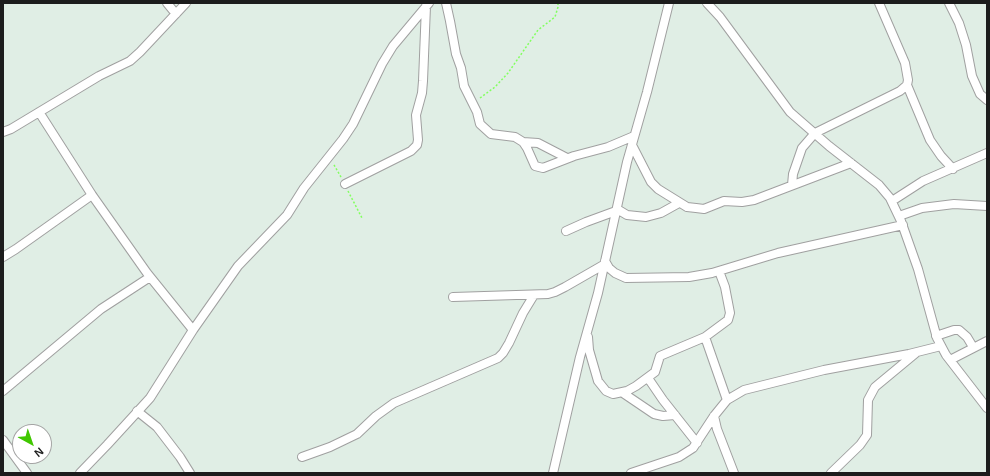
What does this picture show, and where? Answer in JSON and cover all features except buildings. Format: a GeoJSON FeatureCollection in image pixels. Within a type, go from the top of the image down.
{"type":"FeatureCollection","features":[{"type":"Feature","properties":{"kind":"street"},"geometry":{"type":"LineString","coordinates":[[167,3],[176,14]]}},
{"type":"Feature","properties":{"kind":"street"},"geometry":{"type":"LineString","coordinates":[[3,132],[11,129],[99,76],[130,60],[140,52],[186,3]]}},
{"type":"Feature","properties":{"kind":"street"},"geometry":{"type":"LineString","coordinates":[[446,3],[464,86],[473,103],[480,124],[491,134],[515,137],[523,142],[535,166],[539,168],[548,166],[567,158],[608,147],[634,136]]}},
{"type":"Feature","properties":{"kind":"street"},"geometry":{"type":"LineString","coordinates":[[553,473],[605,263],[634,136],[647,92],[669,3]]}},
{"type":"Feature","properties":{"kind":"street"},"geometry":{"type":"LineString","coordinates":[[707,3],[729,29],[790,112],[878,185],[892,201],[903,225],[918,269],[936,336],[950,360],[987,408]]}},
{"type":"Feature","properties":{"kind":"street"},"geometry":{"type":"LineString","coordinates":[[792,185],[793,174],[802,148],[815,133],[900,91],[906,85],[908,80],[905,63],[879,3]]}},
{"type":"Feature","properties":{"kind":"street"},"geometry":{"type":"LineString","coordinates":[[949,3],[959,23],[966,45],[972,76],[980,94],[987,100]]}},
{"type":"Feature","properties":{"kind":"street"},"geometry":{"type":"LineString","coordinates":[[345,184],[411,151],[417,145],[416,115],[422,93],[428,5]]}},
{"type":"Feature","properties":{"kind":"street"},"geometry":{"type":"LineString","coordinates":[[80,473],[150,398],[193,330],[238,266],[287,215],[304,188],[343,139],[382,64],[394,46],[428,5]]}},
{"type":"Feature","properties":{"kind":"street"},"geometry":{"type":"LineString","coordinates":[[906,85],[930,140],[941,156],[953,169]]}},
{"type":"Feature","properties":{"kind":"street"},"geometry":{"type":"LineString","coordinates":[[39,112],[92,196],[150,276],[193,330]]}},
{"type":"Feature","properties":{"kind":"street"},"geometry":{"type":"LineString","coordinates":[[523,142],[538,143],[567,158]]}},
{"type":"Feature","properties":{"kind":"street"},"geometry":{"type":"LineString","coordinates":[[632,145],[651,182],[658,189],[687,207],[704,209],[724,201],[742,202],[754,200],[851,163]]}},
{"type":"Feature","properties":{"kind":"street"},"geometry":{"type":"LineString","coordinates":[[892,201],[923,181],[987,153]]}},
{"type":"Feature","properties":{"kind":"street"},"geometry":{"type":"LineString","coordinates":[[3,257],[92,196]]}},
{"type":"Feature","properties":{"kind":"street"},"geometry":{"type":"LineString","coordinates":[[566,231],[617,210],[627,215],[646,217],[661,213],[679,203]]}},
{"type":"Feature","properties":{"kind":"street"},"geometry":{"type":"LineString","coordinates":[[899,216],[922,208],[954,204],[987,206]]}},
{"type":"Feature","properties":{"kind":"street"},"geometry":{"type":"LineString","coordinates":[[605,263],[615,273],[626,278],[689,277],[719,271],[778,253],[903,225]]}},
{"type":"Feature","properties":{"kind":"street"},"geometry":{"type":"LineString","coordinates":[[453,297],[534,295],[555,292],[605,263]]}},
{"type":"Feature","properties":{"kind":"street"},"geometry":{"type":"LineString","coordinates":[[587,332],[589,350],[598,381],[606,391],[613,394],[623,393],[636,386],[655,372],[660,356],[705,336],[728,320],[730,313],[719,271]]}},
{"type":"Feature","properties":{"kind":"street"},"geometry":{"type":"LineString","coordinates":[[3,391],[101,309],[150,276]]}},
{"type":"Feature","properties":{"kind":"street"},"geometry":{"type":"LineString","coordinates":[[302,457],[330,447],[357,434],[376,416],[394,403],[498,358],[509,343],[523,313],[534,295]]}},
{"type":"Feature","properties":{"kind":"street"},"geometry":{"type":"LineString","coordinates":[[936,336],[954,330],[959,330],[967,337],[973,347]]}},
{"type":"Feature","properties":{"kind":"street"},"geometry":{"type":"LineString","coordinates":[[705,336],[727,400]]}},
{"type":"Feature","properties":{"kind":"street"},"geometry":{"type":"LineString","coordinates":[[950,360],[987,341]]}},
{"type":"Feature","properties":{"kind":"street"},"geometry":{"type":"LineString","coordinates":[[631,473],[679,457],[693,448],[714,416],[727,400],[744,390],[824,370],[941,346]]}},
{"type":"Feature","properties":{"kind":"street"},"geometry":{"type":"LineString","coordinates":[[831,473],[855,450],[867,435],[868,400],[875,387],[918,351]]}},
{"type":"Feature","properties":{"kind":"street"},"geometry":{"type":"LineString","coordinates":[[648,378],[663,400],[697,442]]}},
{"type":"Feature","properties":{"kind":"street"},"geometry":{"type":"LineString","coordinates":[[623,393],[654,414],[663,416],[675,415]]}},
{"type":"Feature","properties":{"kind":"street"},"geometry":{"type":"LineString","coordinates":[[137,411],[157,426],[190,473]]}},
{"type":"Feature","properties":{"kind":"street"},"geometry":{"type":"LineString","coordinates":[[714,416],[717,429],[734,473]]}},
{"type":"Feature","properties":{"kind":"street"},"geometry":{"type":"LineString","coordinates":[[3,440],[26,473]]}},
{"type":"Feature","properties":{"kind":"path"},"geometry":{"type":"LineString","coordinates":[[473,103],[495,87],[508,73],[538,30],[555,17],[558,3]]}}]}
